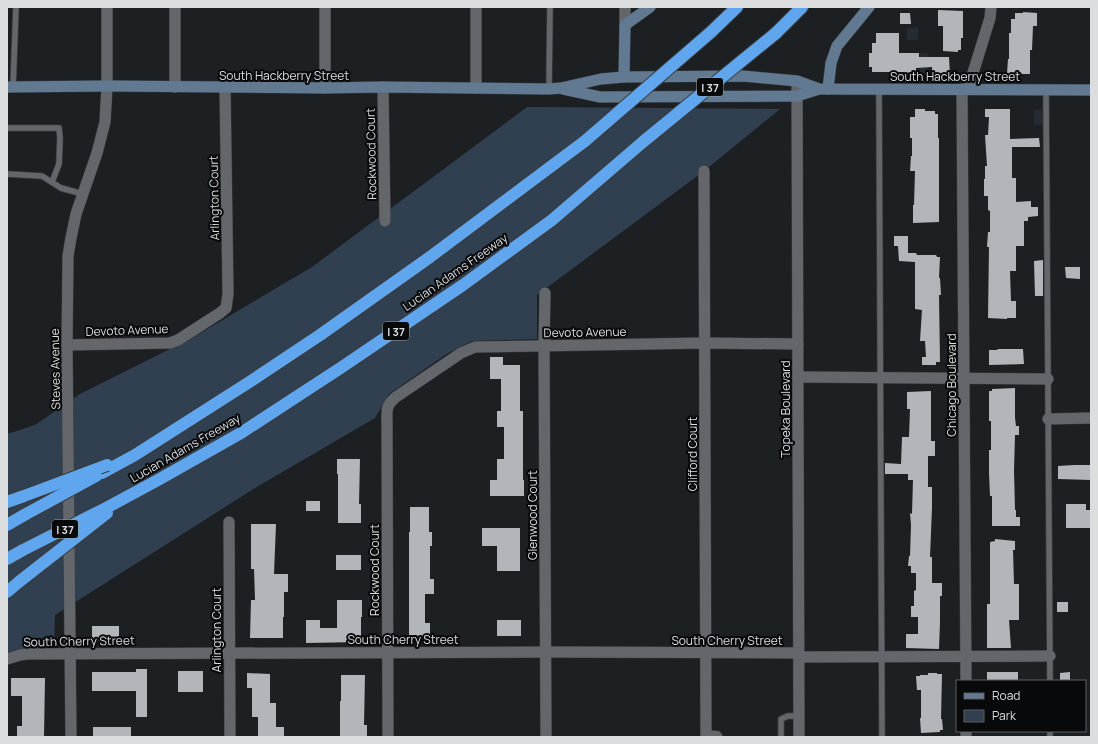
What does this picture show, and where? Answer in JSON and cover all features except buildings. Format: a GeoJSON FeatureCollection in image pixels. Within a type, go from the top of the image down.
{"type":"FeatureCollection","features":[{"type":"Feature","properties":{"kind":"highway","name":"Lucian Adams Freeway"},"geometry":{"type":"LineString","coordinates":[[7,525],[105,469],[135,455],[320,335],[430,258],[585,141],[711,32],[737,7]]}},
{"type":"Feature","properties":{"kind":"highway","name":"Lucian Adams Freeway"},"geometry":{"type":"LineString","coordinates":[[7,559],[107,510],[130,495],[241,433],[463,285],[552,220],[644,141],[776,32],[802,7]]}},
{"type":"Feature","properties":{"kind":"highway"},"geometry":{"type":"LineString","coordinates":[[7,502],[105,469]]}},
{"type":"Feature","properties":{"kind":"highway"},"geometry":{"type":"LineString","coordinates":[[7,592],[107,510]]}},
{"type":"Feature","properties":{"kind":"main road"},"geometry":{"type":"LineString","coordinates":[[624,78],[625,25],[650,7]]}},
{"type":"Feature","properties":{"kind":"main road"},"geometry":{"type":"LineString","coordinates":[[824,89],[837,46],[869,7]]}},
{"type":"Feature","properties":{"kind":"main road","name":"South Hackberry Street"},"geometry":{"type":"LineString","coordinates":[[555,89],[601,79],[743,76],[797,81],[824,89]]}},
{"type":"Feature","properties":{"kind":"main road","name":"South Hackberry Street"},"geometry":{"type":"LineString","coordinates":[[10,87],[107,86],[555,89],[600,97],[797,96],[824,89],[1091,90]]}},
{"type":"Feature","properties":{"kind":"street","name":"Steves Avenue"},"geometry":{"type":"LineString","coordinates":[[71,737],[67,345],[68,256],[76,214],[98,154],[105,122],[107,86],[107,7]]}},
{"type":"Feature","properties":{"kind":"street"},"geometry":{"type":"LineString","coordinates":[[175,7],[175,87]]}},
{"type":"Feature","properties":{"kind":"street"},"geometry":{"type":"LineString","coordinates":[[325,7],[325,88]]}},
{"type":"Feature","properties":{"kind":"street"},"geometry":{"type":"LineString","coordinates":[[476,7],[476,88]]}},
{"type":"Feature","properties":{"kind":"street"},"geometry":{"type":"LineString","coordinates":[[625,7],[625,25]]}},
{"type":"Feature","properties":{"kind":"street","name":"Chicago Boulevard"},"geometry":{"type":"LineString","coordinates":[[966,680],[964,378],[965,89],[990,18],[991,7]]}},
{"type":"Feature","properties":{"kind":"street","name":"Topeka Boulevard"},"geometry":{"type":"LineString","coordinates":[[797,81],[799,737]]}},
{"type":"Feature","properties":{"kind":"street","name":"Arlington Court"},"geometry":{"type":"LineString","coordinates":[[225,87],[228,294],[226,308]]}},
{"type":"Feature","properties":{"kind":"street","name":"Rockwood Court"},"geometry":{"type":"LineString","coordinates":[[383,88],[385,220]]}},
{"type":"Feature","properties":{"kind":"street","name":"Clifford Court"},"geometry":{"type":"LineString","coordinates":[[704,171],[706,735]]}},
{"type":"Feature","properties":{"kind":"street","name":"Glenwood Court"},"geometry":{"type":"LineString","coordinates":[[545,293],[546,737]]}},
{"type":"Feature","properties":{"kind":"street","name":"Devoto Avenue"},"geometry":{"type":"LineString","coordinates":[[67,345],[170,343],[178,340],[220,314],[226,308]]}},
{"type":"Feature","properties":{"kind":"street","name":"Devoto Avenue"},"geometry":{"type":"LineString","coordinates":[[389,403],[462,352],[475,347],[704,343],[798,344]]}},
{"type":"Feature","properties":{"kind":"street"},"geometry":{"type":"LineString","coordinates":[[798,377],[1048,379]]}},
{"type":"Feature","properties":{"kind":"street","name":"Rockwood Court"},"geometry":{"type":"LineString","coordinates":[[388,737],[387,411],[389,403]]}},
{"type":"Feature","properties":{"kind":"street"},"geometry":{"type":"LineString","coordinates":[[1048,419],[1091,418]]}},
{"type":"Feature","properties":{"kind":"street","name":"Arlington Court"},"geometry":{"type":"LineString","coordinates":[[229,522],[230,737]]}},
{"type":"Feature","properties":{"kind":"street","name":"South Cherry Street"},"geometry":{"type":"LineString","coordinates":[[7,659],[27,654],[71,653],[387,652],[705,652],[881,656],[1050,656]]}},
{"type":"Feature","properties":{"kind":"lane"},"geometry":{"type":"LineString","coordinates":[[10,87],[16,7]]}},
{"type":"Feature","properties":{"kind":"lane"},"geometry":{"type":"LineString","coordinates":[[550,7],[555,89]]}},
{"type":"Feature","properties":{"kind":"lane"},"geometry":{"type":"LineString","coordinates":[[878,89],[882,737]]}},
{"type":"Feature","properties":{"kind":"lane"},"geometry":{"type":"LineString","coordinates":[[1046,90],[1050,680]]}},
{"type":"Feature","properties":{"kind":"lane"},"geometry":{"type":"LineString","coordinates":[[7,128],[59,128],[59,164],[52,182]]}},
{"type":"Feature","properties":{"kind":"lane"},"geometry":{"type":"LineString","coordinates":[[7,174],[42,176],[61,188],[84,194]]}},
{"type":"Feature","properties":{"kind":"lane"},"geometry":{"type":"LineString","coordinates":[[781,737],[781,719],[788,716],[799,716]]}},
{"type":"Feature","properties":{"kind":"lane"},"geometry":{"type":"LineString","coordinates":[[706,735],[718,734],[720,737]]}},
{"type":"Feature","properties":{"kind":"shaded area"},"geometry":{"type":"Polygon","coordinates":[[[918,27],[918,40],[907,40],[907,28],[918,27]]]}},
{"type":"Feature","properties":{"kind":"shaded area"},"geometry":{"type":"Polygon","coordinates":[[[920,53],[928,53],[927,73],[920,73],[920,53]]]}},
{"type":"Feature","properties":{"kind":"shaded area"},"geometry":{"type":"Polygon","coordinates":[[[1042,109],[1043,125],[1034,125],[1034,110],[1042,109]]]}},
{"type":"Feature","properties":{"kind":"green space"},"geometry":{"type":"Polygon","coordinates":[[[527,107],[780,109],[704,171],[537,295],[537,339],[472,341],[448,353],[389,394],[375,418],[255,488],[55,615],[54,647],[15,650],[7,654],[7,434],[35,425],[80,394],[192,338],[312,267],[527,107]]]}}]}
